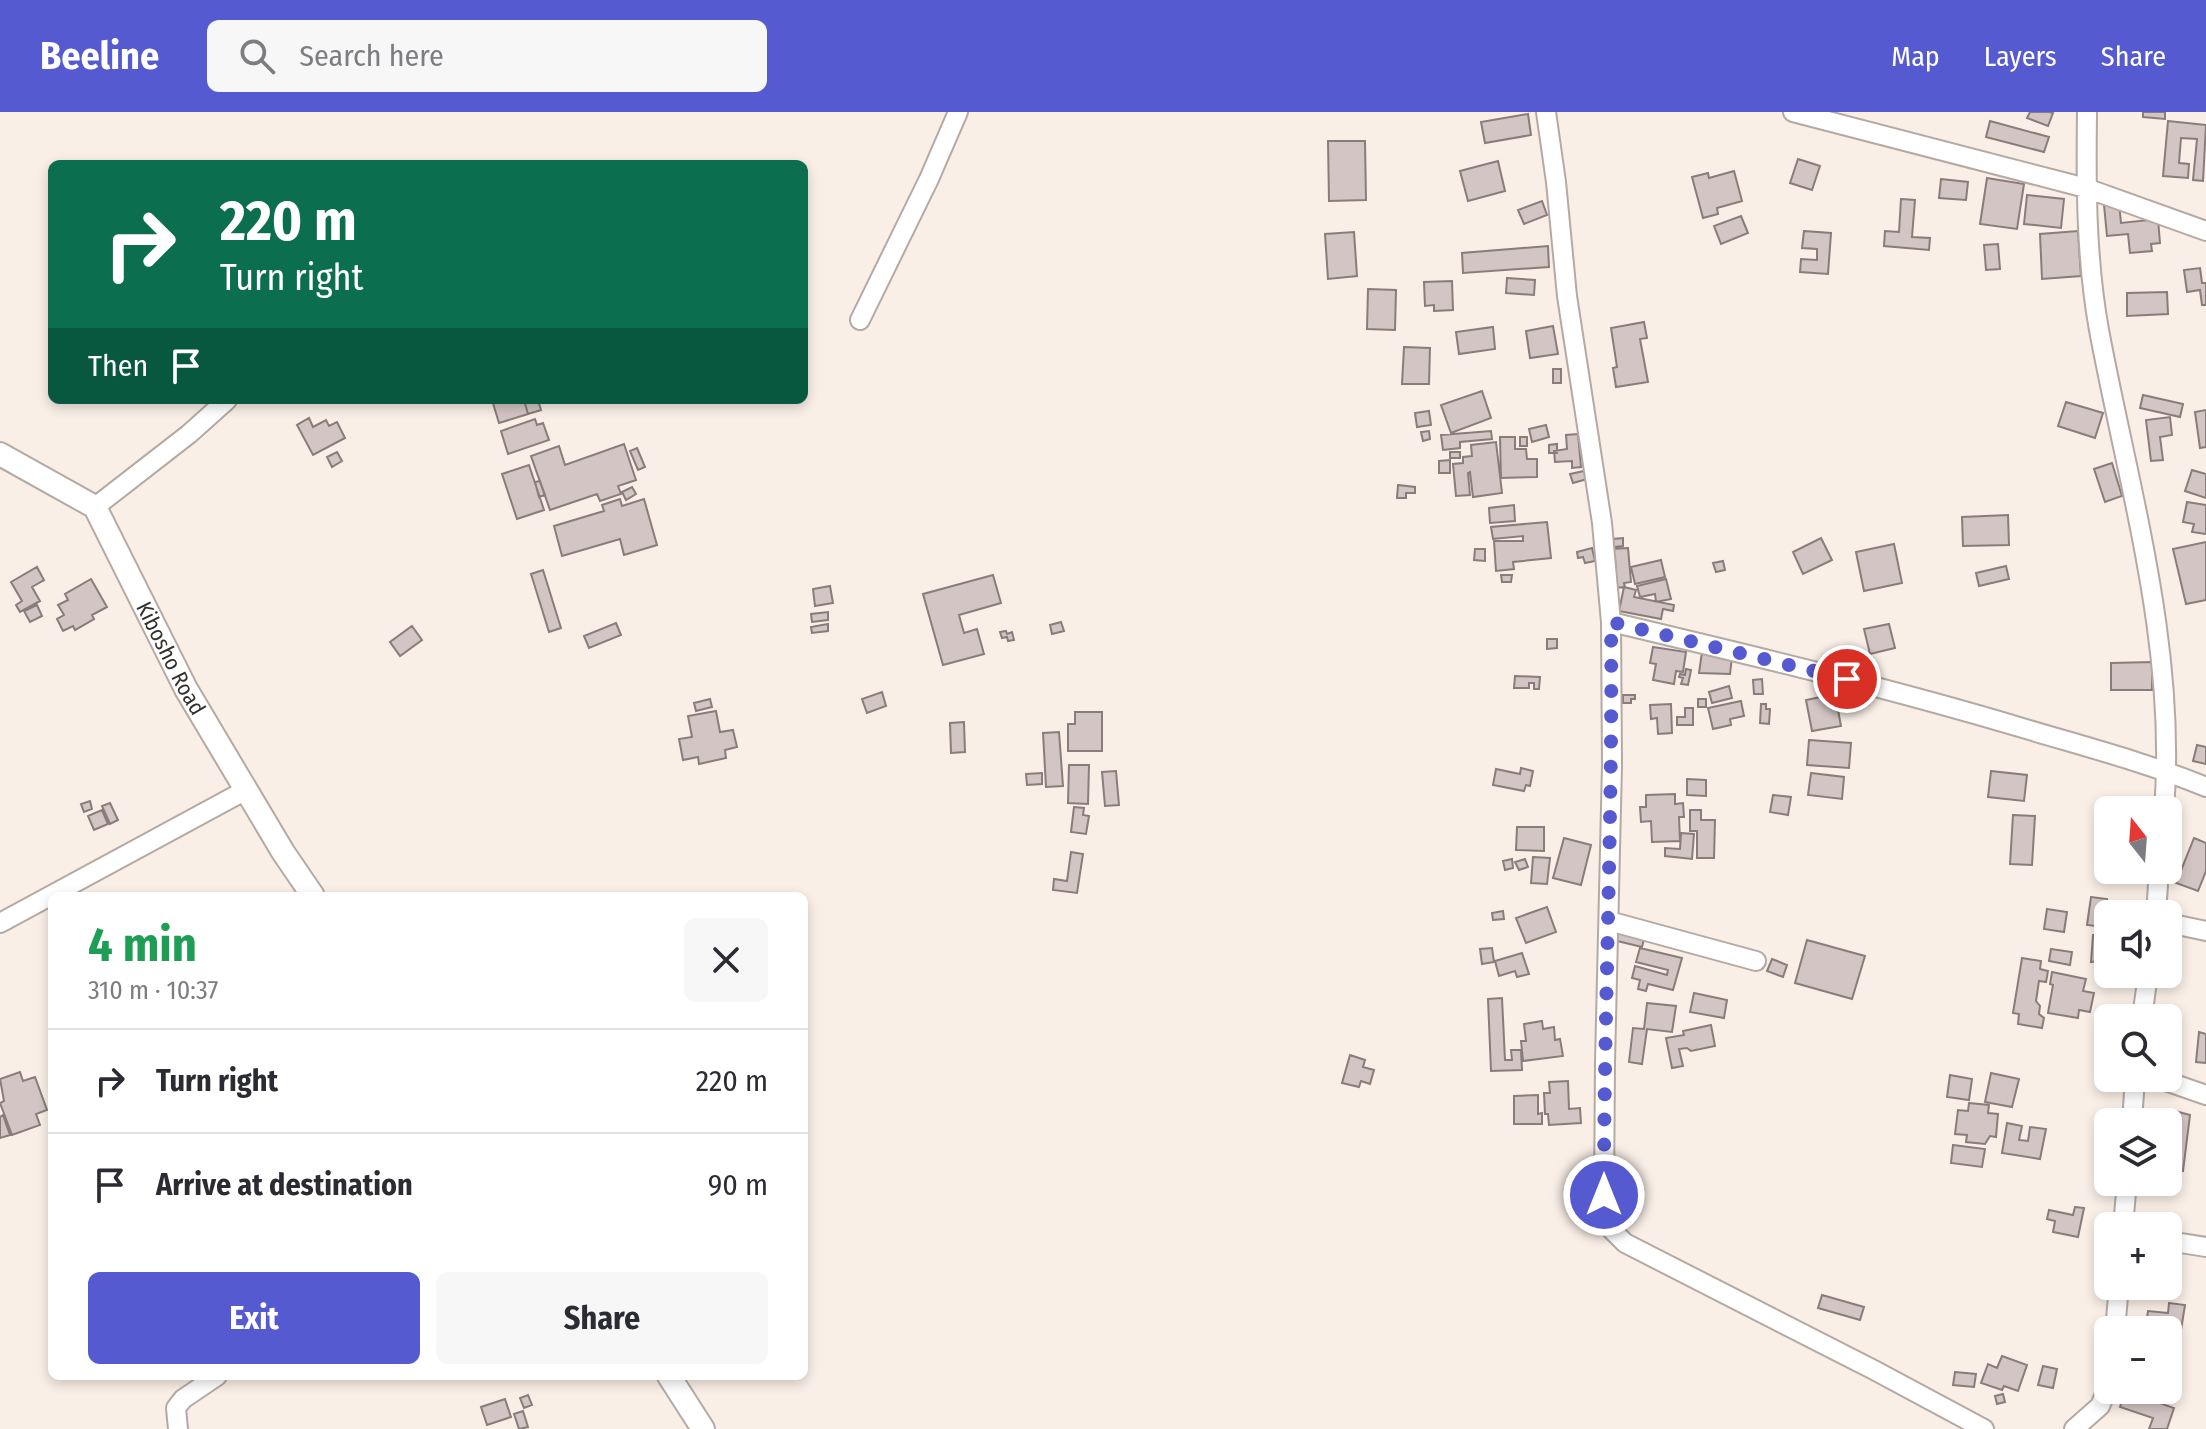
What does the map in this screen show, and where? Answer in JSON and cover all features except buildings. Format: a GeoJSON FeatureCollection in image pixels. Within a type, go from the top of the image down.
{"type":"FeatureCollection","features":[{"type":"Feature","properties":{"kind":"main road"},"geometry":{"type":"LineString","coordinates":[[0,454],[95,507]]}},
{"type":"Feature","properties":{"kind":"main road","name":"Kibosho Road"},"geometry":{"type":"LineString","coordinates":[[95,507],[186,689],[310,892]]}},
{"type":"Feature","properties":{"kind":"main road"},"geometry":{"type":"LineString","coordinates":[[672,1380],[703,1429]]}},
{"type":"Feature","properties":{"kind":"street"},"geometry":{"type":"LineString","coordinates":[[860,320],[958,112]]}},
{"type":"Feature","properties":{"kind":"street"},"geometry":{"type":"LineString","coordinates":[[1546,112],[1567,296],[1602,523],[1611,622],[1612,765],[1604,1195],[1612,1230],[1625,1243],[1984,1429]]}},
{"type":"Feature","properties":{"kind":"street"},"geometry":{"type":"LineString","coordinates":[[1793,112],[2086,188],[2206,231]]}},
{"type":"Feature","properties":{"kind":"street"},"geometry":{"type":"LineString","coordinates":[[2087,112],[2089,261],[2099,328],[2157,624],[2168,733],[2165,796]]}},
{"type":"Feature","properties":{"kind":"street"},"geometry":{"type":"LineString","coordinates":[[95,507],[223,404]]}},
{"type":"Feature","properties":{"kind":"street"},"geometry":{"type":"LineString","coordinates":[[1611,622],[1847,679],[2167,771],[2206,787]]}},
{"type":"Feature","properties":{"kind":"street"},"geometry":{"type":"LineString","coordinates":[[57,892],[246,790]]}},
{"type":"Feature","properties":{"kind":"street"},"geometry":{"type":"LineString","coordinates":[[0,923],[48,897]]}},
{"type":"Feature","properties":{"kind":"street"},"geometry":{"type":"LineString","coordinates":[[1609,921],[1756,961]]}},
{"type":"Feature","properties":{"kind":"street"},"geometry":{"type":"LineString","coordinates":[[2182,926],[2206,931]]}},
{"type":"Feature","properties":{"kind":"street"},"geometry":{"type":"LineString","coordinates":[[2182,1087],[2206,1095]]}},
{"type":"Feature","properties":{"kind":"street"},"geometry":{"type":"LineString","coordinates":[[2182,1243],[2206,1247]]}},
{"type":"Feature","properties":{"kind":"street"},"geometry":{"type":"LineString","coordinates":[[178,1429],[176,1408],[183,1399],[211,1380]]}},
{"type":"Feature","properties":{"kind":"street"},"geometry":{"type":"LineString","coordinates":[[2074,1429],[2101,1404]]}},
{"type":"Feature","properties":{"kind":"route"},"geometry":{"type":"LineString","coordinates":[[1604,1195],[1612,765],[1611,622],[1847,679]]}}]}
